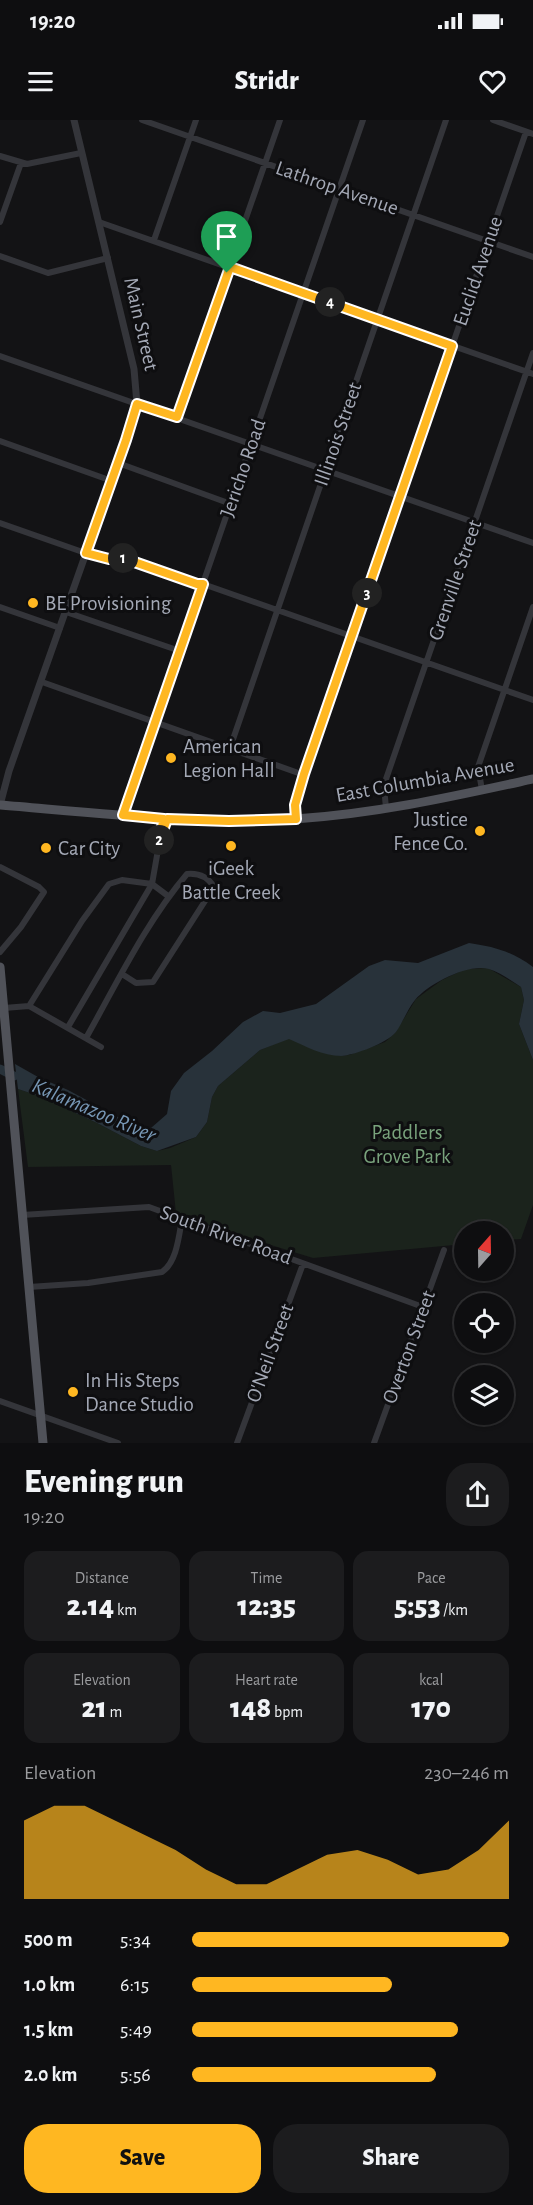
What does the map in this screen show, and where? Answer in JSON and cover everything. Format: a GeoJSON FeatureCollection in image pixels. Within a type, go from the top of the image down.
{"type":"FeatureCollection","features":[{"type":"Feature","properties":{"kind":"main road","name":"East Columbia Avenue"},"geometry":{"type":"LineString","coordinates":[[0,805],[165,819],[229,821],[296,819],[386,808],[533,779]]}},
{"type":"Feature","properties":{"kind":"main road"},"geometry":{"type":"LineString","coordinates":[[0,967],[43,1443]]}},
{"type":"Feature","properties":{"kind":"street","name":"Main Street"},"geometry":{"type":"LineString","coordinates":[[0,805],[9,771],[42,682],[137,404],[136,377],[74,120]]}},
{"type":"Feature","properties":{"kind":"street","name":"Lathrop Avenue"},"geometry":{"type":"LineString","coordinates":[[142,120],[533,257]]}},
{"type":"Feature","properties":{"kind":"street"},"geometry":{"type":"LineString","coordinates":[[154,240],[196,120]]}},
{"type":"Feature","properties":{"kind":"street"},"geometry":{"type":"LineString","coordinates":[[177,417],[280,120]]}},
{"type":"Feature","properties":{"kind":"street","name":"Jericho Road"},"geometry":{"type":"LineString","coordinates":[[123,815],[363,120]]}},
{"type":"Feature","properties":{"kind":"street","name":"Illinois Street"},"geometry":{"type":"LineString","coordinates":[[230,748],[446,120]]}},
{"type":"Feature","properties":{"kind":"street"},"geometry":{"type":"LineString","coordinates":[[493,120],[530,133]]}},
{"type":"Feature","properties":{"kind":"street","name":"Euclid Avenue"},"geometry":{"type":"LineString","coordinates":[[296,819],[295,805],[304,774],[488,241],[530,133]]}},
{"type":"Feature","properties":{"kind":"street"},"geometry":{"type":"LineString","coordinates":[[0,156],[27,164],[81,153]]}},
{"type":"Feature","properties":{"kind":"street"},"geometry":{"type":"LineString","coordinates":[[0,222],[21,163]]}},
{"type":"Feature","properties":{"kind":"street"},"geometry":{"type":"LineString","coordinates":[[99,222],[530,373]]}},
{"type":"Feature","properties":{"kind":"street"},"geometry":{"type":"LineString","coordinates":[[0,256],[48,273],[108,258]]}},
{"type":"Feature","properties":{"kind":"street","name":"Grenville Street"},"geometry":{"type":"LineString","coordinates":[[386,808],[384,787],[386,779],[474,523],[530,373],[533,353]]}},
{"type":"Feature","properties":{"kind":"street"},"geometry":{"type":"LineString","coordinates":[[0,356],[533,543]]}},
{"type":"Feature","properties":{"kind":"street"},"geometry":{"type":"LineString","coordinates":[[0,441],[112,481]]}},
{"type":"Feature","properties":{"kind":"street"},"geometry":{"type":"LineString","coordinates":[[118,463],[231,504]]}},
{"type":"Feature","properties":{"kind":"street"},"geometry":{"type":"LineString","coordinates":[[0,523],[86,553],[109,559],[123,558],[197,584],[203,584],[533,700]]}},
{"type":"Feature","properties":{"kind":"street"},"geometry":{"type":"LineString","coordinates":[[0,607],[60,628]]}},
{"type":"Feature","properties":{"kind":"street"},"geometry":{"type":"LineString","coordinates":[[482,790],[478,767],[533,607]]}},
{"type":"Feature","properties":{"kind":"street"},"geometry":{"type":"LineString","coordinates":[[66,612],[180,651]]}},
{"type":"Feature","properties":{"kind":"street"},"geometry":{"type":"LineString","coordinates":[[42,682],[304,774]]}},
{"type":"Feature","properties":{"kind":"street"},"geometry":{"type":"LineString","coordinates":[[68,1027],[152,884],[159,837],[165,819]]}},
{"type":"Feature","properties":{"kind":"street"},"geometry":{"type":"LineString","coordinates":[[0,867],[39,886],[44,892],[21,927],[0,952]]}},
{"type":"Feature","properties":{"kind":"street"},"geometry":{"type":"LineString","coordinates":[[86,1038],[122,974],[168,896],[187,874],[202,876],[210,881],[214,887],[153,982],[136,983],[122,974]]}},
{"type":"Feature","properties":{"kind":"street"},"geometry":{"type":"LineString","coordinates":[[29,1006],[82,921],[109,884],[122,880],[152,884],[168,896]]}},
{"type":"Feature","properties":{"kind":"street"},"geometry":{"type":"LineString","coordinates":[[4,1008],[29,1006],[101,1047]]}},
{"type":"Feature","properties":{"kind":"street","name":"South River Road"},"geometry":{"type":"LineString","coordinates":[[22,1215],[149,1207],[423,1307]]}},
{"type":"Feature","properties":{"kind":"street"},"geometry":{"type":"LineString","coordinates":[[29,1287],[109,1280],[162,1272],[167,1269],[173,1256],[182,1219]]}},
{"type":"Feature","properties":{"kind":"street","name":"Overton Street"},"geometry":{"type":"LineString","coordinates":[[374,1443],[444,1251]]}},
{"type":"Feature","properties":{"kind":"street","name":"O'Neil Street"},"geometry":{"type":"LineString","coordinates":[[237,1443],[303,1264]]}},
{"type":"Feature","properties":{"kind":"street"},"geometry":{"type":"LineString","coordinates":[[0,1401],[118,1443]]}},
{"type":"Feature","properties":{"kind":"green space","name":"Paddlers Grove Park"},"geometry":{"type":"Polygon","coordinates":[[[488,968],[521,987],[524,1000],[519,1024],[533,1060],[533,1205],[521,1239],[514,1239],[514,1221],[454,1221],[454,1245],[313,1258],[176,1213],[171,1165],[28,1167],[18,1089],[39,1096],[141,1146],[157,1151],[170,1148],[196,1137],[207,1122],[212,1097],[218,1086],[260,1050],[289,1038],[340,1056],[385,1042],[395,1033],[416,999],[442,980],[465,969],[488,968]]]}},
{"type":"Feature","properties":{"kind":"water"},"geometry":{"type":"Polygon","coordinates":[[[469,943],[503,950],[533,967],[533,1060],[519,1024],[524,1000],[521,987],[497,972],[480,968],[449,976],[429,988],[415,1000],[392,1036],[362,1051],[334,1056],[289,1039],[260,1050],[218,1086],[212,1097],[207,1122],[196,1137],[157,1151],[141,1146],[39,1096],[18,1089],[15,1064],[131,1124],[151,1128],[167,1114],[171,1091],[184,1073],[243,1022],[263,1011],[280,1013],[316,1004],[369,966],[385,960],[418,963],[469,943]]]}},
{"type":"Feature","properties":{"kind":"waterway","name":"Kalamazoo River"},"geometry":{"type":"LineString","coordinates":[[0,1069],[14,1076]]}},
{"type":"Feature","properties":{"kind":"place","name":"BE Provisioning"},"geometry":{"type":"Point","coordinates":[33,603]}},
{"type":"Feature","properties":{"kind":"place","name":"American Legion Hall"},"geometry":{"type":"Point","coordinates":[171,758]}},
{"type":"Feature","properties":{"kind":"place","name":"Justice Fence Co."},"geometry":{"type":"Point","coordinates":[480,831]}},
{"type":"Feature","properties":{"kind":"place","name":"iGeek Battle Creek"},"geometry":{"type":"Point","coordinates":[231,846]}},
{"type":"Feature","properties":{"kind":"place","name":"Car City"},"geometry":{"type":"Point","coordinates":[46,848]}},
{"type":"Feature","properties":{"kind":"place","name":"In His Steps Dance Studio"},"geometry":{"type":"Point","coordinates":[73,1392]}},
{"type":"Feature","properties":{"kind":"route"},"geometry":{"type":"LineString","coordinates":[[230,267],[452,346],[304,774],[295,805],[296,819],[229,821],[167,819],[159,842],[164,819],[123,815],[203,584],[197,584],[136,561],[123,558],[109,559],[86,553],[137,404],[177,417],[227,273],[230,267]]}}]}
